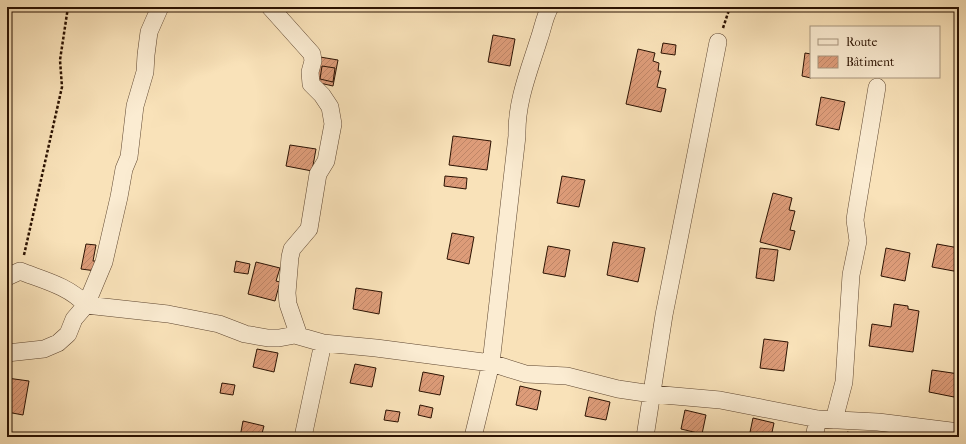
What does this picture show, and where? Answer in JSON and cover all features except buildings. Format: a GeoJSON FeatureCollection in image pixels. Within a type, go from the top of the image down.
{"type":"FeatureCollection","features":[{"type":"Feature","properties":{"kind":"street"},"geometry":{"type":"LineString","coordinates":[[7,353],[44,349],[58,343],[68,334],[74,319],[86,305],[104,262],[124,169],[129,157],[135,106],[145,72],[149,32],[160,7]]}},
{"type":"Feature","properties":{"kind":"street"},"geometry":{"type":"LineString","coordinates":[[270,7],[312,54],[313,61],[310,72],[311,84],[330,106],[333,124],[326,161],[318,174],[309,228],[292,248],[290,257],[287,294],[288,304],[299,336]]}},
{"type":"Feature","properties":{"kind":"street"},"geometry":{"type":"LineString","coordinates":[[473,437],[491,363],[517,136],[518,108],[540,37],[544,19],[550,7]]}},
{"type":"Feature","properties":{"kind":"street"},"geometry":{"type":"LineString","coordinates":[[645,437],[664,315],[718,42]]}},
{"type":"Feature","properties":{"kind":"street"},"geometry":{"type":"LineString","coordinates":[[814,437],[826,420],[844,382],[851,275],[858,241],[855,220],[877,86]]}},
{"type":"Feature","properties":{"kind":"street"},"geometry":{"type":"LineString","coordinates":[[14,274],[66,289],[80,298],[86,305],[168,314],[220,324],[245,334],[268,338],[295,335],[323,343],[376,348],[491,363],[526,374],[567,376],[652,394],[720,400],[826,420],[878,422],[959,432]]}},
{"type":"Feature","properties":{"kind":"street"},"geometry":{"type":"LineString","coordinates":[[303,437],[323,343]]}},
{"type":"Feature","properties":{"kind":"path"},"geometry":{"type":"LineString","coordinates":[[14,274],[62,87],[60,60],[68,7]]}},
{"type":"Feature","properties":{"kind":"path"},"geometry":{"type":"LineString","coordinates":[[718,42],[730,7]]}}]}
